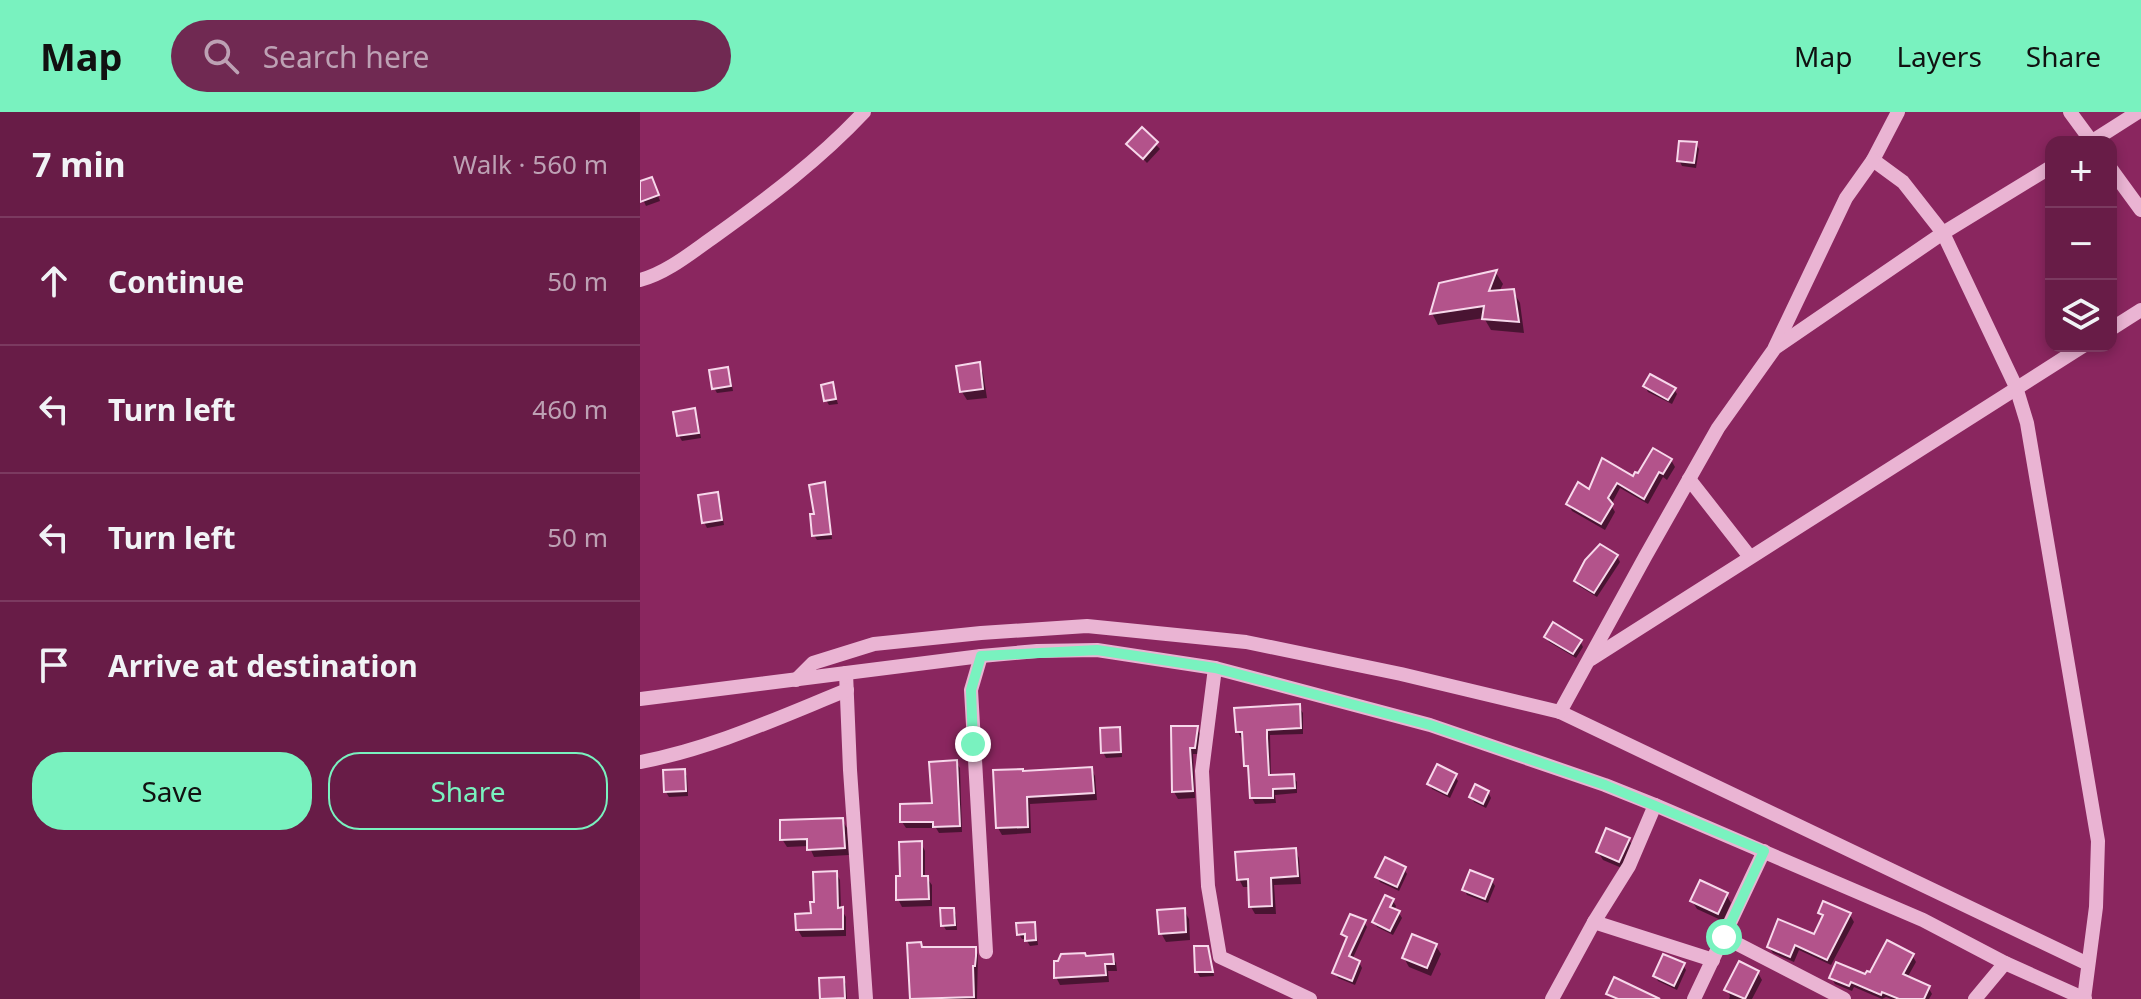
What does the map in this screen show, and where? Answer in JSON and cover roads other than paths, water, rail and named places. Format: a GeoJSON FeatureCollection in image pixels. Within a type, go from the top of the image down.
{"type":"FeatureCollection","features":[{"type":"Feature","properties":{"kind":"street"},"geometry":{"type":"LineString","coordinates":[[640,280],[682,260],[776,192],[864,112]]}},
{"type":"Feature","properties":{"kind":"street"},"geometry":{"type":"LineString","coordinates":[[1560,712],[1718,428],[1775,348],[1846,198],[1873,160],[1898,112]]}},
{"type":"Feature","properties":{"kind":"street"},"geometry":{"type":"LineString","coordinates":[[2070,112],[2088,136]]}},
{"type":"Feature","properties":{"kind":"street"},"geometry":{"type":"LineString","coordinates":[[2101,136],[2138,112]]}},
{"type":"Feature","properties":{"kind":"street"},"geometry":{"type":"LineString","coordinates":[[640,699],[981,656],[1097,650],[1215,668],[1430,725],[1605,785],[1923,920],[2005,963],[2084,999],[2096,907],[2098,841],[2027,423],[2016,387],[1943,233],[1903,182],[1873,160]]}},
{"type":"Feature","properties":{"kind":"street"},"geometry":{"type":"LineString","coordinates":[[1775,348],[1943,233],[2045,171]]}},
{"type":"Feature","properties":{"kind":"street"},"geometry":{"type":"LineString","coordinates":[[2117,177],[2141,210]]}},
{"type":"Feature","properties":{"kind":"street"},"geometry":{"type":"LineString","coordinates":[[2117,325],[2141,310]]}},
{"type":"Feature","properties":{"kind":"street"},"geometry":{"type":"LineString","coordinates":[[1589,660],[2073,352]]}},
{"type":"Feature","properties":{"kind":"street"},"geometry":{"type":"LineString","coordinates":[[1689,479],[1750,557]]}},
{"type":"Feature","properties":{"kind":"street"},"geometry":{"type":"LineString","coordinates":[[796,680],[813,663],[874,644],[1087,626],[1246,642],[1401,674],[1560,712],[2088,964]]}},
{"type":"Feature","properties":{"kind":"street"},"geometry":{"type":"LineString","coordinates":[[981,656],[971,690],[986,952]]}},
{"type":"Feature","properties":{"kind":"street"},"geometry":{"type":"LineString","coordinates":[[1215,668],[1202,771],[1208,886],[1220,957],[1310,999]]}},
{"type":"Feature","properties":{"kind":"street"},"geometry":{"type":"LineString","coordinates":[[846,673],[866,999]]}},
{"type":"Feature","properties":{"kind":"street"},"geometry":{"type":"LineString","coordinates":[[640,762],[671,756],[847,690]]}},
{"type":"Feature","properties":{"kind":"street"},"geometry":{"type":"LineString","coordinates":[[1552,999],[1629,866],[1655,805]]}},
{"type":"Feature","properties":{"kind":"street"},"geometry":{"type":"LineString","coordinates":[[1694,999],[1764,851]]}},
{"type":"Feature","properties":{"kind":"street"},"geometry":{"type":"LineString","coordinates":[[1594,922],[1713,960]]}},
{"type":"Feature","properties":{"kind":"street"},"geometry":{"type":"LineString","coordinates":[[1724,937],[1844,999]]}},
{"type":"Feature","properties":{"kind":"street"},"geometry":{"type":"LineString","coordinates":[[1975,999],[2005,963]]}}]}
